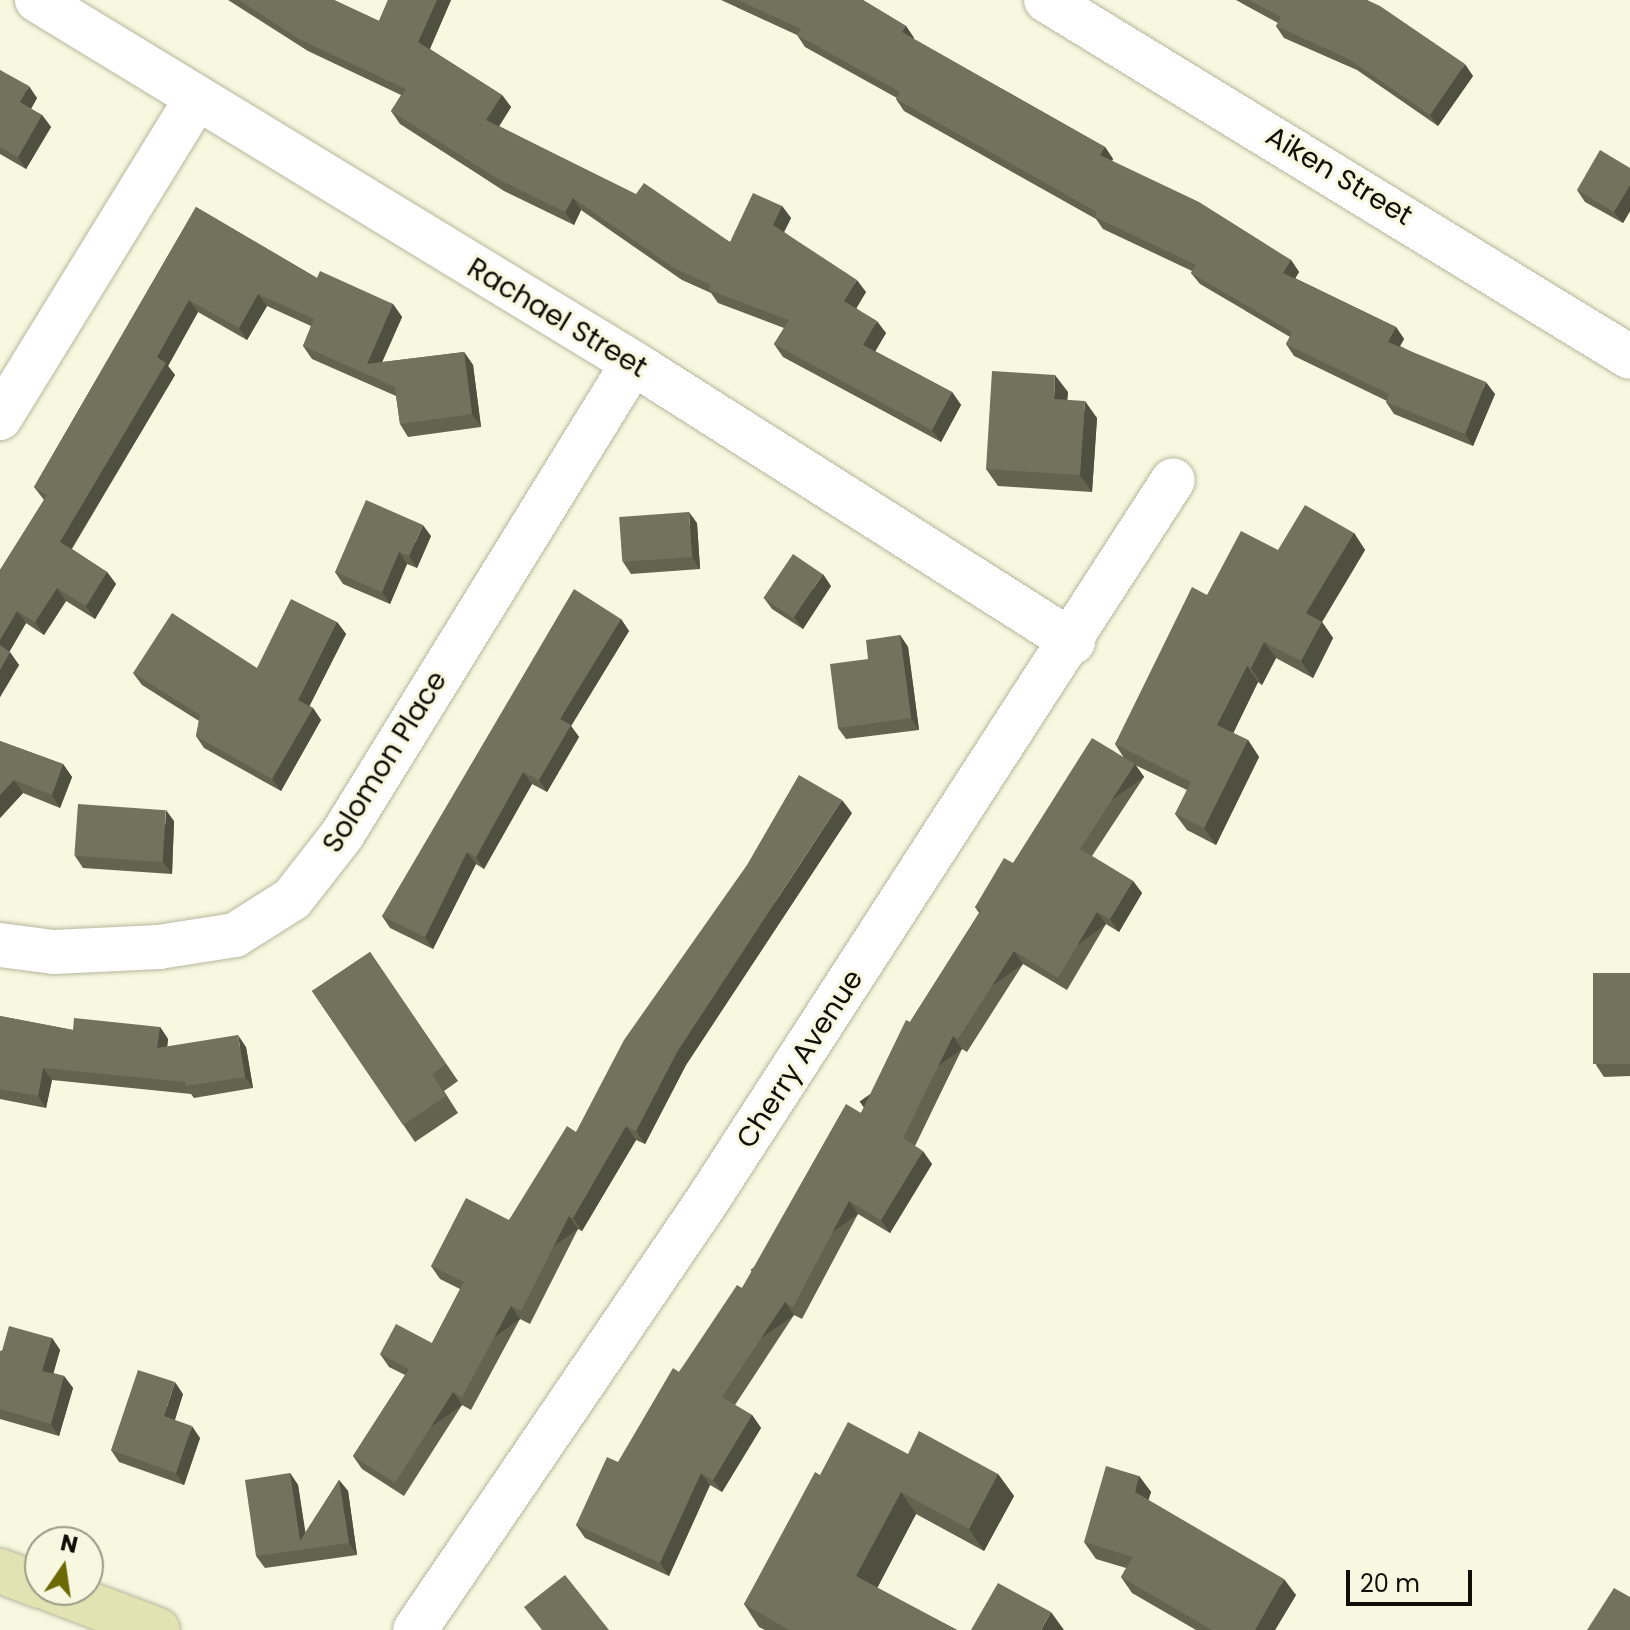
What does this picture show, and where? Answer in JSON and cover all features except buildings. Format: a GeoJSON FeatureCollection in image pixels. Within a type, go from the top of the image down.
{"type":"FeatureCollection","features":[{"type":"Feature","properties":{"kind":"main road"},"geometry":{"type":"LineString","coordinates":[[0,1571],[24,1580]]}},
{"type":"Feature","properties":{"kind":"main road"},"geometry":{"type":"LineString","coordinates":[[94,1606],[158,1630]]}},
{"type":"Feature","properties":{"kind":"street","name":"Rachael Street"},"geometry":{"type":"LineString","coordinates":[[37,0],[633,363],[1073,642]]}},
{"type":"Feature","properties":{"kind":"street","name":"Aiken Street"},"geometry":{"type":"LineString","coordinates":[[1046,0],[1630,357]]}},
{"type":"Feature","properties":{"kind":"street"},"geometry":{"type":"LineString","coordinates":[[0,418],[197,98]]}},
{"type":"Feature","properties":{"kind":"street","name":"Solomon Place"},"geometry":{"type":"LineString","coordinates":[[0,945],[54,952],[159,947],[235,935],[292,899],[342,835],[633,363]]}},
{"type":"Feature","properties":{"kind":"street","name":"Cherry Avenue"},"geometry":{"type":"LineString","coordinates":[[415,1630],[707,1201],[1073,642],[1173,480]]}}]}
